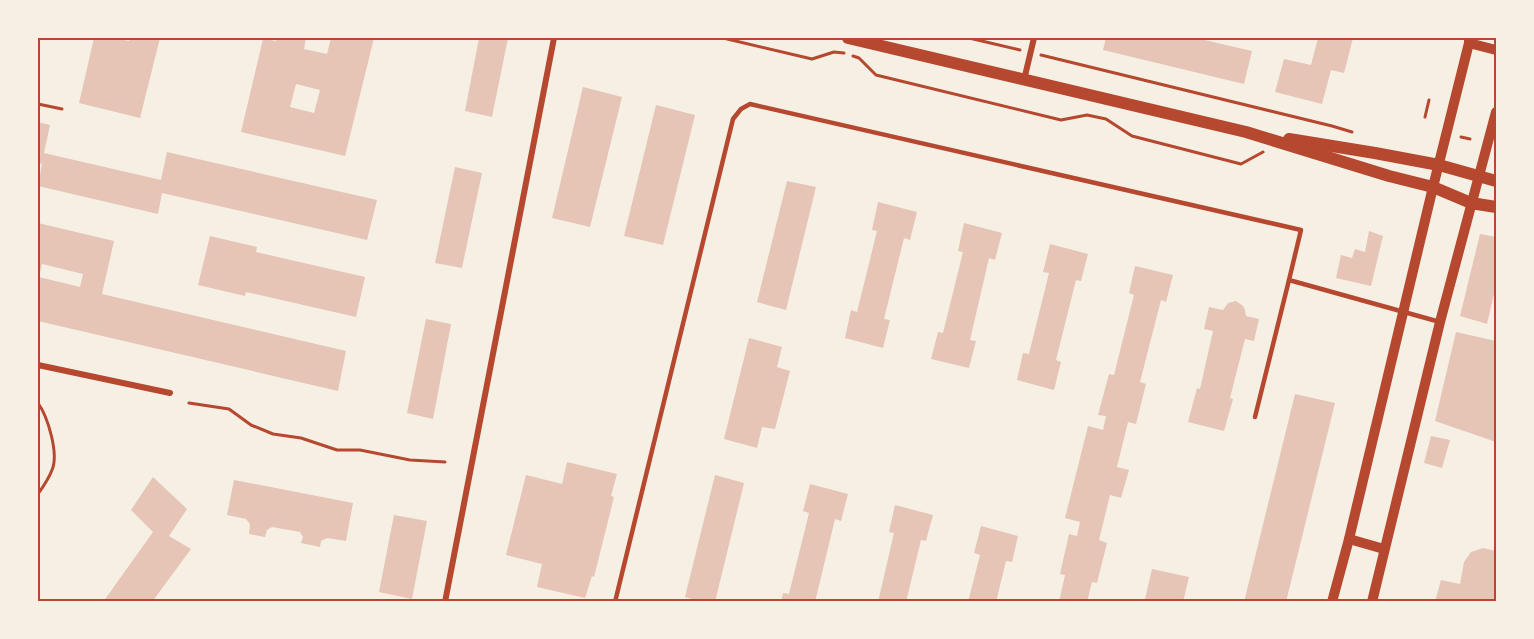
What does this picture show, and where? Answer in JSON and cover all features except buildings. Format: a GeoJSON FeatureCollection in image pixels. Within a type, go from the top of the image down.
{"type":"FeatureCollection","features":[{"type":"Feature","properties":{"kind":"main road"},"geometry":{"type":"LineString","coordinates":[[848,38],[1246,132],[1439,165],[1497,181]]}},
{"type":"Feature","properties":{"kind":"main road"},"geometry":{"type":"LineString","coordinates":[[1246,132],[1389,176],[1434,187],[1472,203],[1497,207]]}},
{"type":"Feature","properties":{"kind":"street"},"geometry":{"type":"LineString","coordinates":[[444,602],[554,38]]}},
{"type":"Feature","properties":{"kind":"street"},"geometry":{"type":"LineString","coordinates":[[1024,80],[1034,38]]}},
{"type":"Feature","properties":{"kind":"street"},"geometry":{"type":"LineString","coordinates":[[1332,602],[1469,40],[1497,50]]}},
{"type":"Feature","properties":{"kind":"street"},"geometry":{"type":"LineString","coordinates":[[1372,602],[1440,322],[1497,112]]}},
{"type":"Feature","properties":{"kind":"street"},"geometry":{"type":"LineString","coordinates":[[38,365],[170,393]]}},
{"type":"Feature","properties":{"kind":"street"},"geometry":{"type":"LineString","coordinates":[[1349,539],[1384,549]]}},
{"type":"Feature","properties":{"kind":"lane"},"geometry":{"type":"LineString","coordinates":[[615,602],[733,119],[741,108],[750,104],[1301,230],[1255,417]]}},
{"type":"Feature","properties":{"kind":"lane"},"geometry":{"type":"LineString","coordinates":[[1289,280],[1440,322]]}},
{"type":"Feature","properties":{"kind":"path"},"geometry":{"type":"LineString","coordinates":[[723,38],[812,59],[834,52],[847,54],[859,58],[876,75],[1061,120],[1087,115],[1106,119],[1132,136],[1241,164],[1280,143]]}},
{"type":"Feature","properties":{"kind":"path"},"geometry":{"type":"LineString","coordinates":[[969,38],[1019,49]]}},
{"type":"Feature","properties":{"kind":"path"},"geometry":{"type":"LineString","coordinates":[[1039,54],[1352,132]]}},
{"type":"Feature","properties":{"kind":"path"},"geometry":{"type":"LineString","coordinates":[[1425,117],[1429,100]]}},
{"type":"Feature","properties":{"kind":"path"},"geometry":{"type":"LineString","coordinates":[[38,104],[62,109]]}},
{"type":"Feature","properties":{"kind":"path"},"geometry":{"type":"LineString","coordinates":[[1461,137],[1470,139]]}},
{"type":"Feature","properties":{"kind":"path"},"geometry":{"type":"LineString","coordinates":[[38,403],[51,429],[53,458],[53,468],[38,494]]}},
{"type":"Feature","properties":{"kind":"path"},"geometry":{"type":"LineString","coordinates":[[189,403],[229,409],[250,425],[273,434],[301,438],[337,450],[360,450],[410,460],[444,462]]}}]}
